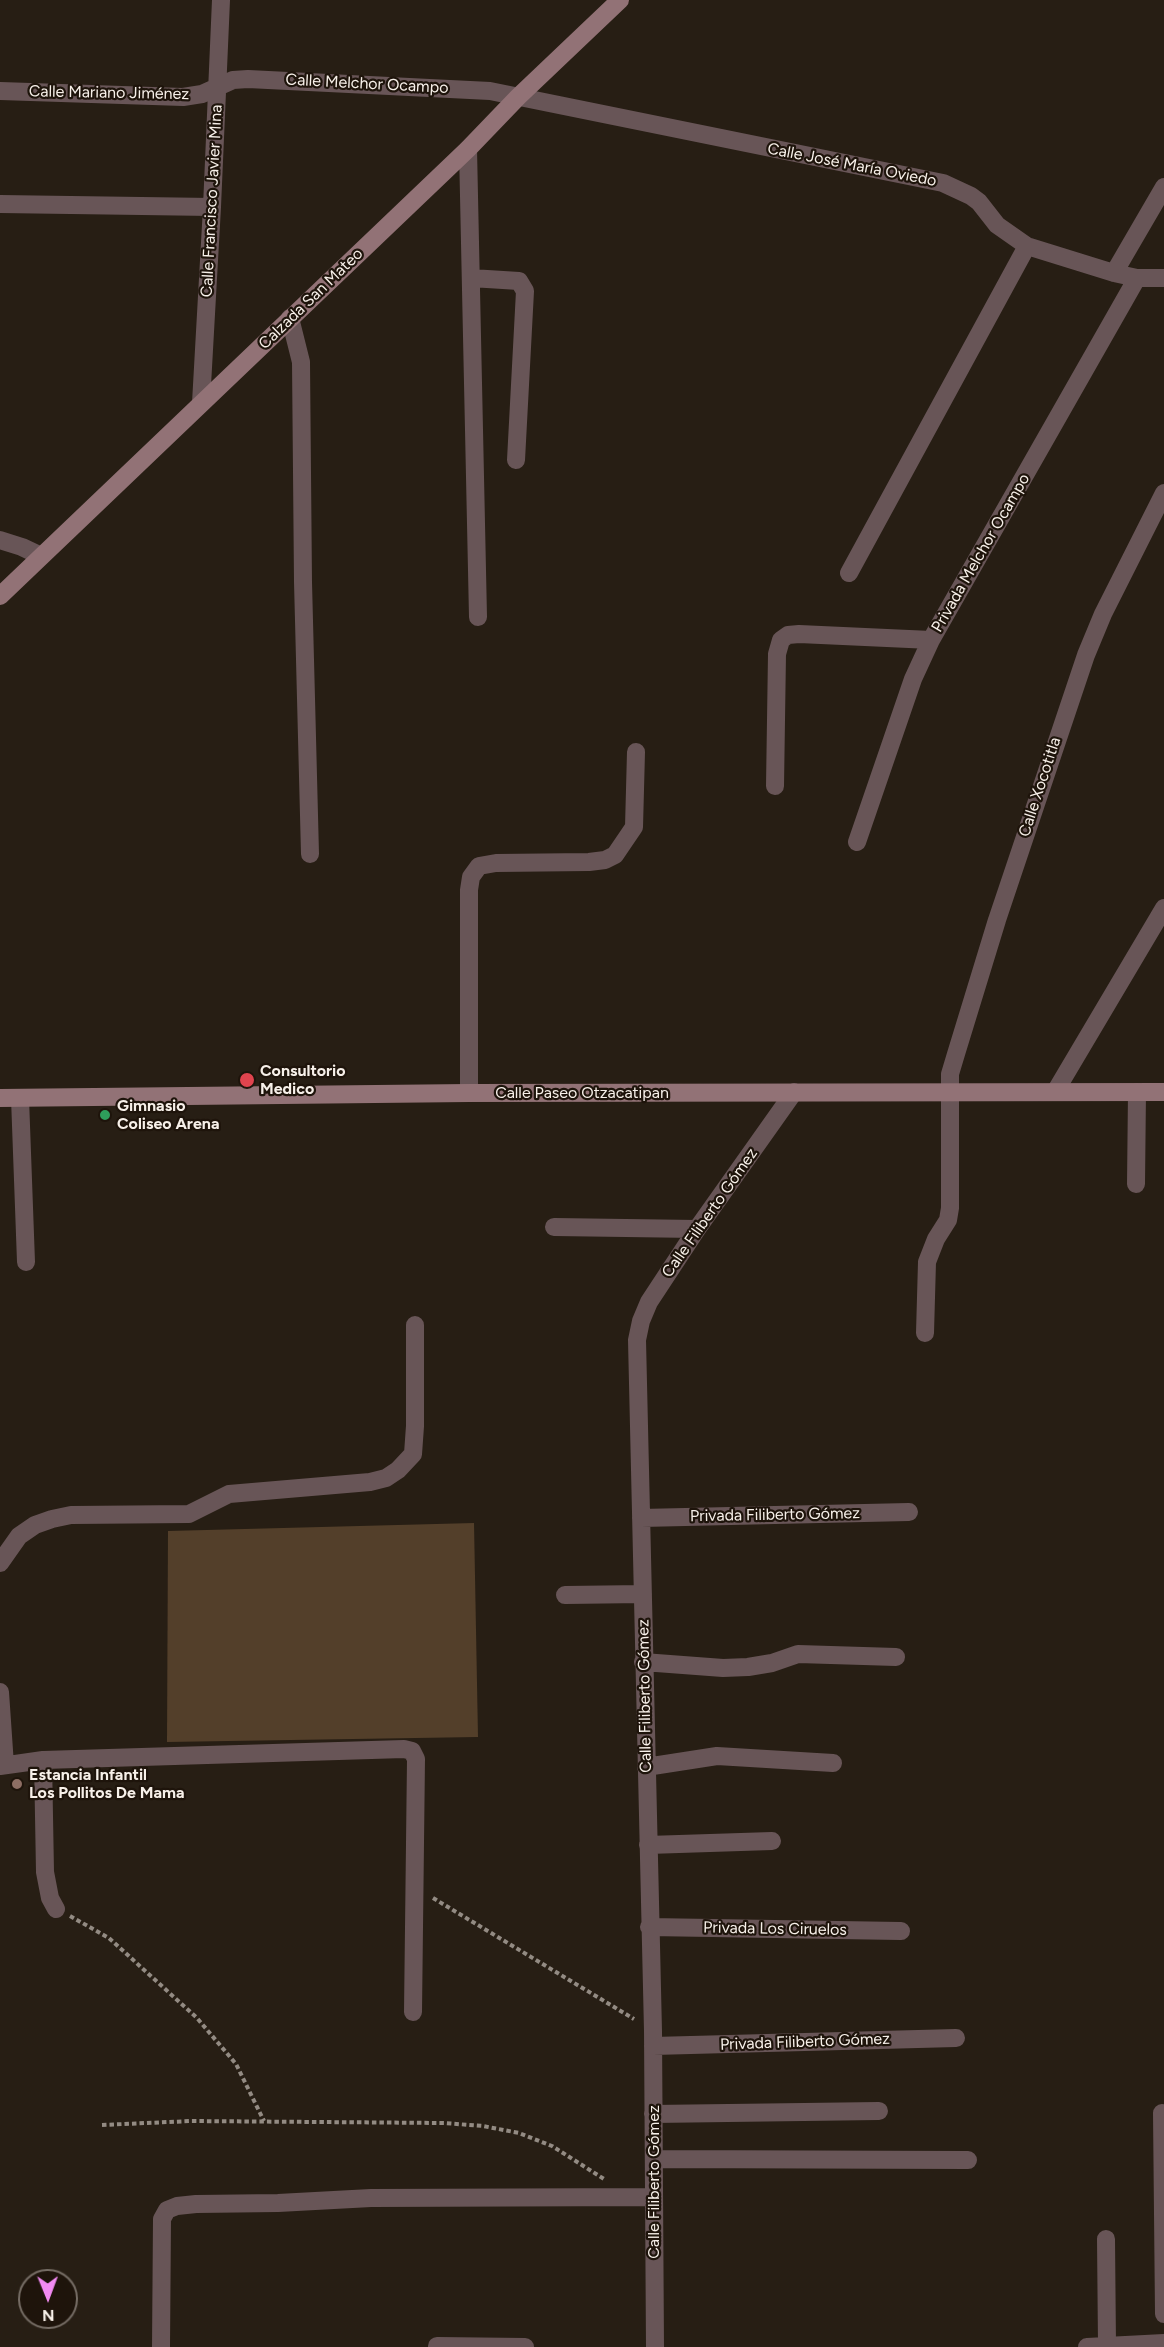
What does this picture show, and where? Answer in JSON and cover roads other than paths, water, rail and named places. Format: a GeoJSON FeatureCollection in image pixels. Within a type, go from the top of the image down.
{"type":"FeatureCollection","features":[{"type":"Feature","properties":{"kind":"main road","name":"Calzada San Mateo"},"geometry":{"type":"LineString","coordinates":[[0,596],[468,149],[518,97],[620,0]]}},
{"type":"Feature","properties":{"kind":"main road","name":"Calle Paseo Otzacatipan"},"geometry":{"type":"LineString","coordinates":[[0,1098],[469,1093],[1164,1092]]}},
{"type":"Feature","properties":{"kind":"street","name":"Calle Francisco Javier Mina"},"geometry":{"type":"LineString","coordinates":[[201,403],[220,0]]}},
{"type":"Feature","properties":{"kind":"street","name":"Calle Melchor Ocampo"},"geometry":{"type":"LineString","coordinates":[[217,86],[233,80],[248,79],[462,88],[518,97]]}},
{"type":"Feature","properties":{"kind":"street","name":"Calle Mariano Jiménez"},"geometry":{"type":"LineString","coordinates":[[0,91],[166,97],[202,94],[217,86]]}},
{"type":"Feature","properties":{"kind":"street","name":"Calle José María Oviedo"},"geometry":{"type":"LineString","coordinates":[[518,97],[943,183],[971,196],[997,225],[1027,246],[1113,273],[1137,278],[1164,278]]}},
{"type":"Feature","properties":{"kind":"street"},"geometry":{"type":"LineString","coordinates":[[468,149],[478,617]]}},
{"type":"Feature","properties":{"kind":"street"},"geometry":{"type":"LineString","coordinates":[[1113,273],[1164,187]]}},
{"type":"Feature","properties":{"kind":"street"},"geometry":{"type":"LineString","coordinates":[[0,204],[212,207]]}},
{"type":"Feature","properties":{"kind":"street"},"geometry":{"type":"LineString","coordinates":[[849,573],[1027,246]]}},
{"type":"Feature","properties":{"kind":"street"},"geometry":{"type":"LineString","coordinates":[[471,278],[519,281],[525,291],[516,460]]}},
{"type":"Feature","properties":{"kind":"street","name":"Privada Melchor Ocampo"},"geometry":{"type":"LineString","coordinates":[[857,842],[914,679],[931,640],[1137,278]]}},
{"type":"Feature","properties":{"kind":"street"},"geometry":{"type":"LineString","coordinates":[[290,318],[301,362],[303,582],[310,854]]}},
{"type":"Feature","properties":{"kind":"street","name":"Calle Xocotitla"},"geometry":{"type":"LineString","coordinates":[[925,1333],[927,1262],[936,1239],[948,1220],[950,1208],[951,1074],[963,1031],[1066,709],[1103,614],[1164,493]]}},
{"type":"Feature","properties":{"kind":"street"},"geometry":{"type":"LineString","coordinates":[[0,540],[41,556]]}},
{"type":"Feature","properties":{"kind":"street"},"geometry":{"type":"LineString","coordinates":[[776,786],[777,654],[782,640],[788,635],[799,634],[931,640]]}},
{"type":"Feature","properties":{"kind":"street"},"geometry":{"type":"LineString","coordinates":[[469,1093],[469,890],[471,877],[478,866],[496,863],[589,862],[605,860],[615,855],[634,827],[636,752]]}},
{"type":"Feature","properties":{"kind":"street"},"geometry":{"type":"LineString","coordinates":[[1055,1092],[1164,908]]}},
{"type":"Feature","properties":{"kind":"street","name":"Calle Filiberto Gómez"},"geometry":{"type":"LineString","coordinates":[[655,2347],[653,2038],[637,1340],[641,1321],[649,1302],[697,1229],[794,1092]]}},
{"type":"Feature","properties":{"kind":"street"},"geometry":{"type":"LineString","coordinates":[[1136,1185],[1137,1092]]}},
{"type":"Feature","properties":{"kind":"street"},"geometry":{"type":"LineString","coordinates":[[20,1098],[26,1262]]}},
{"type":"Feature","properties":{"kind":"street"},"geometry":{"type":"LineString","coordinates":[[554,1227],[697,1229]]}},
{"type":"Feature","properties":{"kind":"street"},"geometry":{"type":"LineString","coordinates":[[0,1563],[19,1536],[35,1525],[52,1519],[71,1515],[189,1514],[229,1494],[370,1482],[386,1478],[398,1470],[413,1454],[415,1324]]}},
{"type":"Feature","properties":{"kind":"street","name":"Privada Filiberto Gómez"},"geometry":{"type":"LineString","coordinates":[[641,1518],[909,1512]]}},
{"type":"Feature","properties":{"kind":"street"},"geometry":{"type":"LineString","coordinates":[[565,1595],[643,1594]]}},
{"type":"Feature","properties":{"kind":"street"},"geometry":{"type":"LineString","coordinates":[[643,1662],[723,1668],[772,1663],[798,1654],[896,1657]]}},
{"type":"Feature","properties":{"kind":"street"},"geometry":{"type":"LineString","coordinates":[[0,1692],[3,1765],[43,1760],[404,1749],[412,1751],[416,1759],[413,2012]]}},
{"type":"Feature","properties":{"kind":"street"},"geometry":{"type":"LineString","coordinates":[[646,1767],[717,1756],[833,1763]]}},
{"type":"Feature","properties":{"kind":"street"},"geometry":{"type":"LineString","coordinates":[[43,1760],[46,1878],[50,1898],[56,1909]]}},
{"type":"Feature","properties":{"kind":"street"},"geometry":{"type":"LineString","coordinates":[[648,1845],[772,1841]]}},
{"type":"Feature","properties":{"kind":"street","name":"Privada Los Ciruelos"},"geometry":{"type":"LineString","coordinates":[[649,1927],[901,1931]]}},
{"type":"Feature","properties":{"kind":"street","name":"Privada Filiberto Gómez"},"geometry":{"type":"LineString","coordinates":[[653,2038],[956,2038]]}},
{"type":"Feature","properties":{"kind":"street"},"geometry":{"type":"LineString","coordinates":[[653,2114],[879,2111]]}},
{"type":"Feature","properties":{"kind":"street"},"geometry":{"type":"LineString","coordinates":[[1162,2113],[1164,2314]]}},
{"type":"Feature","properties":{"kind":"street"},"geometry":{"type":"LineString","coordinates":[[654,2159],[968,2160]]}},
{"type":"Feature","properties":{"kind":"street"},"geometry":{"type":"LineString","coordinates":[[161,2347],[162,2219],[167,2210],[177,2206],[371,2198],[654,2197]]}},
{"type":"Feature","properties":{"kind":"street"},"geometry":{"type":"LineString","coordinates":[[1106,2239],[1107,2345]]}},
{"type":"Feature","properties":{"kind":"street"},"geometry":{"type":"LineString","coordinates":[[1087,2347],[1164,2343]]}},
{"type":"Feature","properties":{"kind":"street"},"geometry":{"type":"LineString","coordinates":[[437,2346],[525,2347]]}},
{"type":"Feature","properties":{"kind":"place","name":"Consultorio Medico"},"geometry":{"type":"Point","coordinates":[247,1080]}},
{"type":"Feature","properties":{"kind":"place","name":"Gimnasio Coliseo Arena"},"geometry":{"type":"Point","coordinates":[105,1115]}},
{"type":"Feature","properties":{"kind":"place","name":"Estancia Infantil Los Pollitos De Mama"},"geometry":{"type":"Point","coordinates":[17,1784]}}]}
